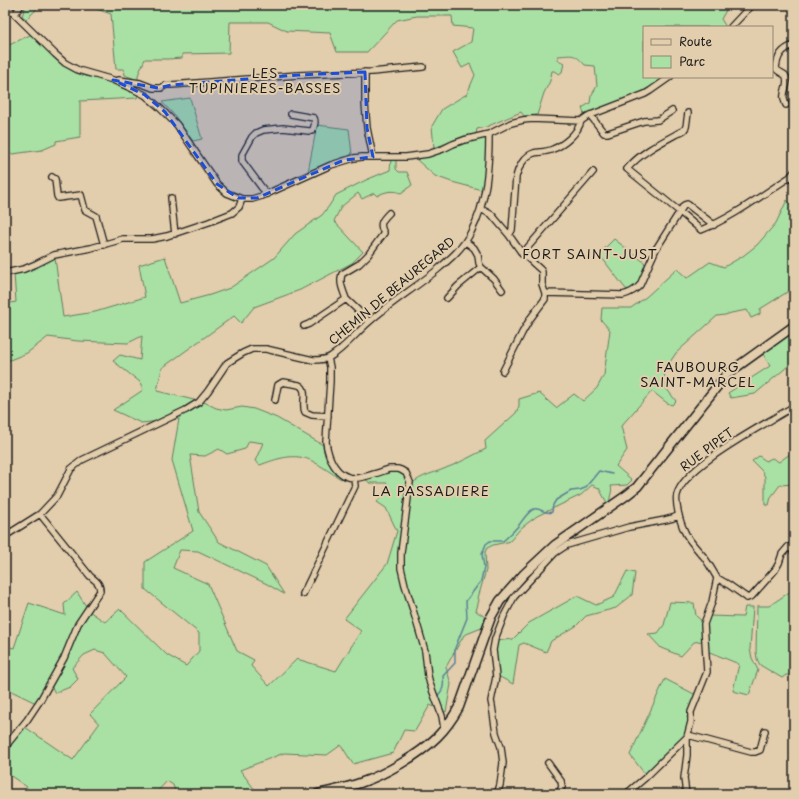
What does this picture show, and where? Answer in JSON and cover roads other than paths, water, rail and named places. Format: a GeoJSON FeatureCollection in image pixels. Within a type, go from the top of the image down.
{"type":"FeatureCollection","features":[{"type":"Feature","properties":{"kind":"main road"},"geometry":{"type":"LineString","coordinates":[[318,794],[361,783],[380,774],[399,764],[436,738],[459,707],[494,609],[507,592],[553,551],[637,487],[727,374],[794,326]]}},
{"type":"Feature","properties":{"kind":"street"},"geometry":{"type":"LineString","coordinates":[[5,5],[65,63],[78,70],[113,80],[134,89],[165,112],[177,125],[217,184],[227,193],[242,199],[252,199],[268,194],[344,160],[362,157],[428,154],[464,140],[490,134],[511,123],[523,120],[581,121],[590,115],[645,94],[669,78]]}},
{"type":"Feature","properties":{"kind":"street"},"geometry":{"type":"LineString","coordinates":[[15,14],[21,5]]}},
{"type":"Feature","properties":{"kind":"street"},"geometry":{"type":"LineString","coordinates":[[732,26],[753,5]]}},
{"type":"Feature","properties":{"kind":"street"},"geometry":{"type":"LineString","coordinates":[[786,105],[783,97],[787,79],[776,69],[777,61],[781,53],[794,45]]}},
{"type":"Feature","properties":{"kind":"street"},"geometry":{"type":"LineString","coordinates":[[113,80],[140,83],[158,88],[166,85],[298,74],[366,72],[423,67]]}},
{"type":"Feature","properties":{"kind":"street"},"geometry":{"type":"LineString","coordinates":[[366,72],[365,103],[367,128],[374,157]]}},
{"type":"Feature","properties":{"kind":"street"},"geometry":{"type":"LineString","coordinates":[[590,115],[604,133],[608,133],[644,121],[658,120],[672,111]]}},
{"type":"Feature","properties":{"kind":"street"},"geometry":{"type":"LineString","coordinates":[[688,113],[686,127],[684,130],[645,152],[627,169],[701,230],[714,225],[767,192],[794,172]]}},
{"type":"Feature","properties":{"kind":"street"},"geometry":{"type":"LineString","coordinates":[[268,194],[242,161],[242,155],[252,137],[259,131],[279,128],[312,131],[315,120],[314,118],[291,114]]}},
{"type":"Feature","properties":{"kind":"street"},"geometry":{"type":"LineString","coordinates":[[509,235],[512,230],[516,177],[520,166],[530,155],[553,149],[562,144],[579,128],[581,121]]}},
{"type":"Feature","properties":{"kind":"street","name":"CHEMIN DE BEAUREGARD"},"geometry":{"type":"LineString","coordinates":[[5,536],[40,514],[57,496],[72,469],[82,460],[161,423],[199,402],[227,363],[243,353],[252,349],[266,349],[313,360],[328,358],[353,338],[368,322],[447,261],[466,242],[476,223],[484,195],[489,169],[490,134]]}},
{"type":"Feature","properties":{"kind":"street"},"geometry":{"type":"LineString","coordinates":[[522,254],[593,172]]}},
{"type":"Feature","properties":{"kind":"street"},"geometry":{"type":"LineString","coordinates":[[52,178],[55,179],[58,198],[81,195],[85,210],[96,216],[104,245]]}},
{"type":"Feature","properties":{"kind":"street"},"geometry":{"type":"LineString","coordinates":[[171,198],[175,234]]}},
{"type":"Feature","properties":{"kind":"street"},"geometry":{"type":"LineString","coordinates":[[5,273],[24,269],[54,255],[92,248],[123,239],[152,239],[175,234],[232,213],[239,207],[242,199]]}},
{"type":"Feature","properties":{"kind":"street"},"geometry":{"type":"LineString","coordinates":[[545,293],[623,295],[630,293],[640,286],[656,249],[684,205],[687,204],[714,225]]}},
{"type":"Feature","properties":{"kind":"street"},"geometry":{"type":"LineString","coordinates":[[480,209],[492,215],[509,235],[522,254],[541,270],[542,284],[545,293],[545,299],[522,333],[503,371]]}},
{"type":"Feature","properties":{"kind":"street"},"geometry":{"type":"LineString","coordinates":[[368,322],[365,317],[346,299],[341,285],[341,276],[359,264],[368,255],[384,233],[381,230],[382,220],[389,213]]}},
{"type":"Feature","properties":{"kind":"street"},"geometry":{"type":"LineString","coordinates":[[466,242],[474,248],[478,255],[481,267],[494,279],[502,290]]}},
{"type":"Feature","properties":{"kind":"street"},"geometry":{"type":"LineString","coordinates":[[447,298],[458,286],[481,267]]}},
{"type":"Feature","properties":{"kind":"street"},"geometry":{"type":"LineString","coordinates":[[304,326],[346,299]]}},
{"type":"Feature","properties":{"kind":"street"},"geometry":{"type":"LineString","coordinates":[[328,358],[330,367],[330,381],[326,442],[332,463],[344,475],[354,478],[361,478],[389,469],[402,470],[410,482],[401,553],[401,568],[425,651],[428,679],[442,716],[444,728]]}},
{"type":"Feature","properties":{"kind":"street"},"geometry":{"type":"LineString","coordinates":[[275,400],[278,385],[280,383],[283,382],[299,386],[304,390],[303,406],[305,412],[312,416],[328,416]]}},
{"type":"Feature","properties":{"kind":"street","name":"RUE PIPET"},"geometry":{"type":"LineString","coordinates":[[717,578],[684,532],[677,505],[677,494],[680,487],[687,478],[730,445],[794,406]]}},
{"type":"Feature","properties":{"kind":"street"},"geometry":{"type":"LineString","coordinates":[[303,594],[355,486],[354,478]]}},
{"type":"Feature","properties":{"kind":"street"},"geometry":{"type":"LineString","coordinates":[[5,750],[9,742],[27,720],[41,699],[64,658],[78,624],[100,591],[98,582],[90,576],[40,514]]}},
{"type":"Feature","properties":{"kind":"street"},"geometry":{"type":"LineString","coordinates":[[497,794],[503,764],[501,747],[496,733],[492,706],[496,677],[493,650],[495,639],[504,616],[514,597],[553,551],[567,545],[629,527],[665,520],[679,515]]}},
{"type":"Feature","properties":{"kind":"street"},"geometry":{"type":"LineString","coordinates":[[686,794],[684,778],[692,712],[708,672],[704,624],[712,602],[717,578],[747,598],[752,596],[775,570],[782,554],[788,547],[794,552]]}},
{"type":"Feature","properties":{"kind":"street"},"geometry":{"type":"LineString","coordinates":[[688,736],[754,752],[760,750],[765,731]]}},
{"type":"Feature","properties":{"kind":"street"},"geometry":{"type":"LineString","coordinates":[[626,794],[688,736]]}},
{"type":"Feature","properties":{"kind":"street"},"geometry":{"type":"LineString","coordinates":[[548,763],[561,781],[562,787],[558,794]]}},
{"type":"Feature","properties":{"kind":"waterway"},"geometry":{"type":"LineString","coordinates":[[436,697],[443,688],[443,676],[455,663],[455,648],[467,618],[466,601],[481,581],[484,567],[482,554],[486,544],[490,541],[503,541],[534,509],[547,513],[552,512],[553,505],[556,500],[571,491],[585,488],[599,471],[612,474]]}},
{"type":"Feature","properties":{"kind":"district","name":"LES TUPINIERES-BASSES"},"geometry":{"type":"Point","coordinates":[265,80]}},
{"type":"Feature","properties":{"kind":"district","name":"FORT SAINT-JUST"},"geometry":{"type":"Point","coordinates":[590,254]}},
{"type":"Feature","properties":{"kind":"district","name":"FAUBOURG SAINT-MARCEL"},"geometry":{"type":"Point","coordinates":[698,374]}},
{"type":"Feature","properties":{"kind":"district","name":"LA PASSADIERE"},"geometry":{"type":"Point","coordinates":[431,491]}}]}
